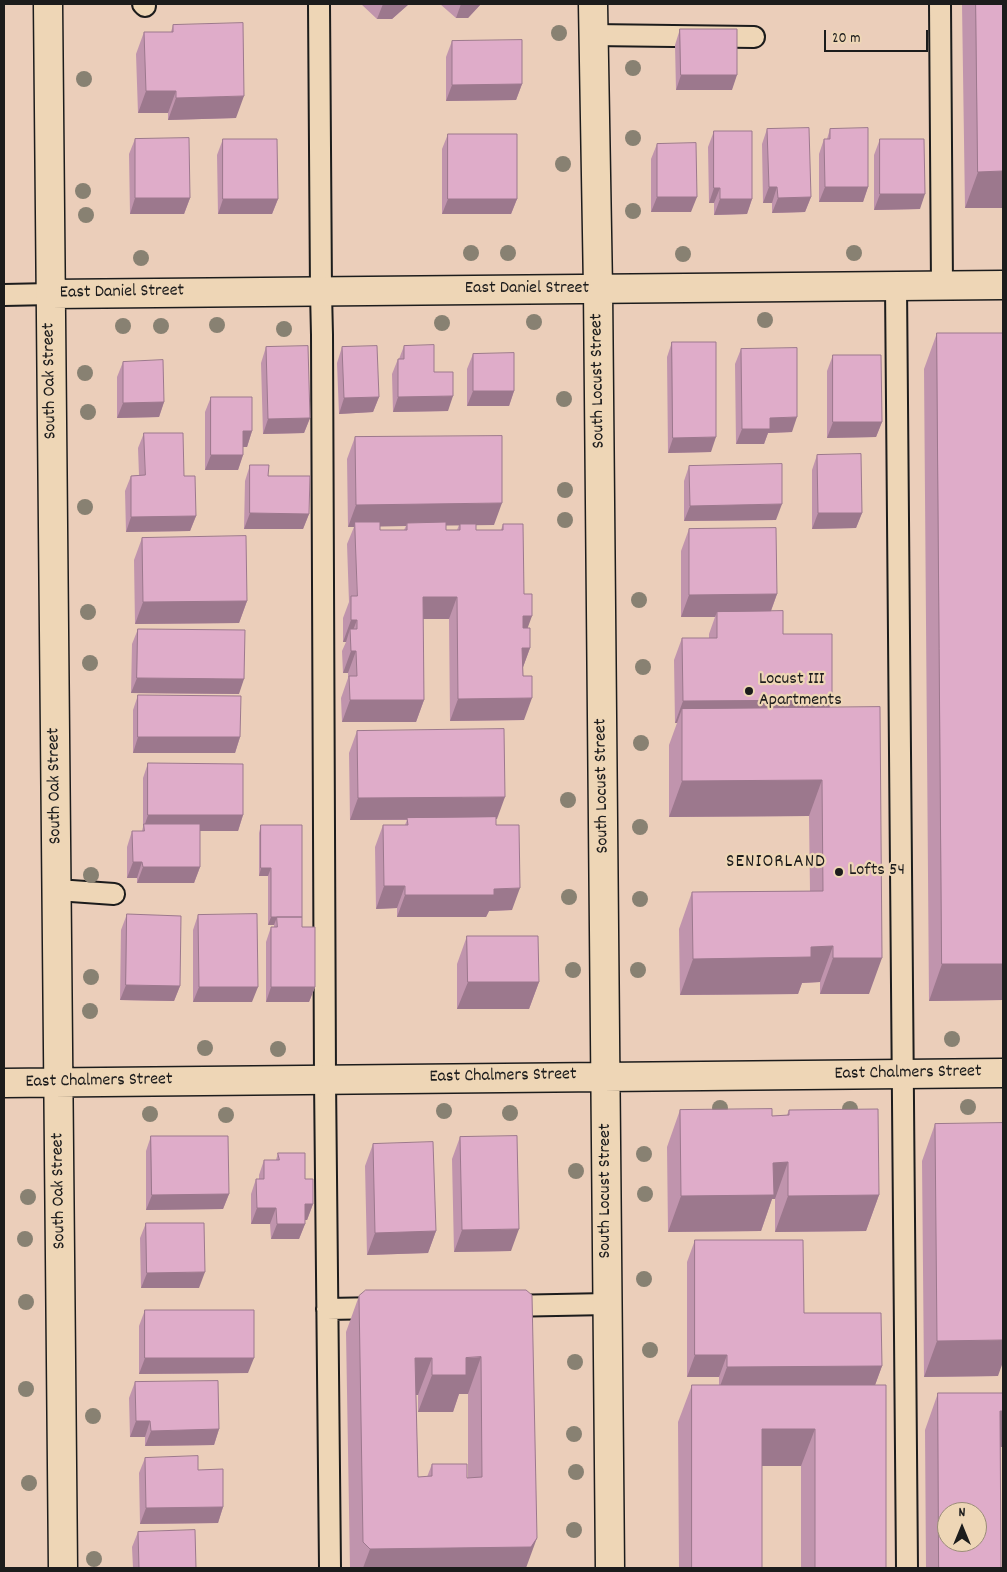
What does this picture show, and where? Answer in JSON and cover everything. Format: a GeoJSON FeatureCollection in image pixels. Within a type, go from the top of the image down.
{"type":"FeatureCollection","features":[{"type":"Feature","properties":{"kind":"street","name":"South Oak Street"},"geometry":{"type":"LineString","coordinates":[[48,4],[63,1568]]}},
{"type":"Feature","properties":{"kind":"street","name":"South Locust Street"},"geometry":{"type":"LineString","coordinates":[[593,4],[598,289],[610,1568]]}},
{"type":"Feature","properties":{"kind":"street","name":"East Daniel Street"},"geometry":{"type":"LineString","coordinates":[[50,294],[1003,285]]}},
{"type":"Feature","properties":{"kind":"street","name":"East Chalmers Street"},"geometry":{"type":"LineString","coordinates":[[4,1083],[1003,1073]]}},
{"type":"Feature","properties":{"kind":"lane"},"geometry":{"type":"LineString","coordinates":[[319,4],[325,1079],[330,1568]]}},
{"type":"Feature","properties":{"kind":"lane"},"geometry":{"type":"LineString","coordinates":[[940,4],[942,286]]}},
{"type":"Feature","properties":{"kind":"lane"},"geometry":{"type":"LineString","coordinates":[[593,35],[754,37]]}},
{"type":"Feature","properties":{"kind":"lane"},"geometry":{"type":"LineString","coordinates":[[896,286],[907,1568]]}},
{"type":"Feature","properties":{"kind":"lane"},"geometry":{"type":"LineString","coordinates":[[4,295],[50,294]]}},
{"type":"Feature","properties":{"kind":"lane"},"geometry":{"type":"LineString","coordinates":[[57,890],[114,894]]}},
{"type":"Feature","properties":{"kind":"lane"},"geometry":{"type":"LineString","coordinates":[[484,1306],[608,1304]]}},
{"type":"Feature","properties":{"kind":"lane"},"geometry":{"type":"LineString","coordinates":[[327,1309],[396,1308]]}},
{"type":"Feature","properties":{"kind":"building"},"geometry":{"type":"Polygon","coordinates":[[[976,4],[1003,4],[1003,171],[978,172],[976,4]]]}},
{"type":"Feature","properties":{"kind":"building"},"geometry":{"type":"Polygon","coordinates":[[[243,23],[244,96],[176,98],[176,91],[146,91],[144,32],[173,32],[173,25],[243,23]]]}},
{"type":"Feature","properties":{"kind":"building"},"geometry":{"type":"Polygon","coordinates":[[[680,29],[737,29],[737,75],[681,75],[680,29]]]}},
{"type":"Feature","properties":{"kind":"building"},"geometry":{"type":"Polygon","coordinates":[[[522,40],[522,84],[452,85],[452,41],[522,40]]]}},
{"type":"Feature","properties":{"kind":"building"},"geometry":{"type":"Polygon","coordinates":[[[809,128],[811,197],[778,198],[777,187],[769,187],[767,129],[809,128]]]}},
{"type":"Feature","properties":{"kind":"building"},"geometry":{"type":"Polygon","coordinates":[[[868,128],[868,187],[825,187],[824,139],[830,139],[830,129],[868,128]]]}},
{"type":"Feature","properties":{"kind":"building"},"geometry":{"type":"Polygon","coordinates":[[[714,131],[752,131],[752,199],[720,199],[720,188],[714,188],[714,131]]]}},
{"type":"Feature","properties":{"kind":"building"},"geometry":{"type":"Polygon","coordinates":[[[448,134],[517,134],[517,199],[448,199],[448,134]]]}},
{"type":"Feature","properties":{"kind":"building"},"geometry":{"type":"Polygon","coordinates":[[[189,138],[190,198],[135,198],[135,139],[189,138]]]}},
{"type":"Feature","properties":{"kind":"building"},"geometry":{"type":"Polygon","coordinates":[[[223,139],[277,139],[278,199],[223,199],[223,139]]]}},
{"type":"Feature","properties":{"kind":"building"},"geometry":{"type":"Polygon","coordinates":[[[880,139],[924,139],[925,194],[880,194],[880,139]]]}},
{"type":"Feature","properties":{"kind":"building"},"geometry":{"type":"Polygon","coordinates":[[[696,143],[697,197],[657,197],[657,144],[696,143]]]}},
{"type":"Feature","properties":{"kind":"building"},"geometry":{"type":"Polygon","coordinates":[[[937,333],[1003,333],[1003,964],[942,964],[937,333]]]}},
{"type":"Feature","properties":{"kind":"building"},"geometry":{"type":"Polygon","coordinates":[[[672,342],[716,342],[716,437],[673,438],[672,342]]]}},
{"type":"Feature","properties":{"kind":"building"},"geometry":{"type":"Polygon","coordinates":[[[434,345],[434,372],[453,372],[453,396],[398,397],[398,359],[404,359],[404,346],[434,345]]]}},
{"type":"Feature","properties":{"kind":"building"},"geometry":{"type":"Polygon","coordinates":[[[308,346],[310,418],[268,419],[266,347],[308,346]]]}},
{"type":"Feature","properties":{"kind":"building"},"geometry":{"type":"Polygon","coordinates":[[[377,346],[379,397],[344,398],[342,347],[377,346]]]}},
{"type":"Feature","properties":{"kind":"building"},"geometry":{"type":"Polygon","coordinates":[[[797,348],[797,417],[770,418],[770,429],[742,429],[741,349],[797,348]]]}},
{"type":"Feature","properties":{"kind":"building"},"geometry":{"type":"Polygon","coordinates":[[[514,353],[514,391],[473,391],[473,354],[514,353]]]}},
{"type":"Feature","properties":{"kind":"building"},"geometry":{"type":"Polygon","coordinates":[[[833,355],[881,355],[882,422],[833,422],[833,355]]]}},
{"type":"Feature","properties":{"kind":"building"},"geometry":{"type":"Polygon","coordinates":[[[163,360],[164,402],[123,403],[123,362],[163,360]]]}},
{"type":"Feature","properties":{"kind":"building"},"geometry":{"type":"Polygon","coordinates":[[[211,397],[252,397],[252,431],[243,431],[243,455],[211,455],[211,397]]]}},
{"type":"Feature","properties":{"kind":"building"},"geometry":{"type":"Polygon","coordinates":[[[144,433],[183,433],[184,476],[195,476],[196,516],[131,517],[131,476],[145,475],[144,433]]]}},
{"type":"Feature","properties":{"kind":"building"},"geometry":{"type":"Polygon","coordinates":[[[502,436],[502,503],[356,505],[355,437],[502,436]]]}},
{"type":"Feature","properties":{"kind":"building"},"geometry":{"type":"Polygon","coordinates":[[[861,454],[862,513],[818,513],[817,455],[861,454]]]}},
{"type":"Feature","properties":{"kind":"building"},"geometry":{"type":"Polygon","coordinates":[[[782,464],[782,504],[690,506],[689,466],[782,464]]]}},
{"type":"Feature","properties":{"kind":"building"},"geometry":{"type":"Polygon","coordinates":[[[250,465],[269,465],[268,476],[310,476],[309,514],[250,513],[250,465]]]}},
{"type":"Feature","properties":{"kind":"building"},"geometry":{"type":"Polygon","coordinates":[[[355,522],[380,522],[380,530],[407,530],[407,523],[446,522],[446,530],[460,530],[460,524],[476,524],[476,530],[503,530],[503,524],[523,524],[524,594],[532,594],[532,616],[523,616],[523,628],[530,628],[530,648],[522,648],[523,676],[532,676],[532,698],[458,699],[457,597],[423,597],[424,700],[350,700],[349,676],[357,676],[356,651],[351,651],[350,629],[357,629],[357,620],[351,620],[351,596],[357,596],[355,522]]]}},
{"type":"Feature","properties":{"kind":"building"},"geometry":{"type":"Polygon","coordinates":[[[776,528],[777,594],[689,595],[689,529],[776,528]]]}},
{"type":"Feature","properties":{"kind":"building"},"geometry":{"type":"Polygon","coordinates":[[[246,536],[247,601],[143,602],[142,538],[246,536]]]}},
{"type":"Feature","properties":{"kind":"building","name":"Locust III Apartments"},"geometry":{"type":"Polygon","coordinates":[[[783,611],[783,634],[832,634],[832,700],[683,701],[682,638],[717,638],[717,612],[783,611]]]}},
{"type":"Feature","properties":{"kind":"building"},"geometry":{"type":"Polygon","coordinates":[[[138,629],[245,630],[244,679],[137,678],[138,629]]]}},
{"type":"Feature","properties":{"kind":"building"},"geometry":{"type":"Polygon","coordinates":[[[138,695],[241,696],[240,737],[138,737],[138,695]]]}},
{"type":"Feature","properties":{"kind":"building"},"geometry":{"type":"Polygon","coordinates":[[[880,707],[882,958],[833,958],[833,946],[811,947],[811,957],[693,959],[692,892],[823,891],[822,780],[682,781],[682,709],[880,707]]]}},
{"type":"Feature","properties":{"kind":"building"},"geometry":{"type":"Polygon","coordinates":[[[504,729],[505,797],[358,798],[357,731],[504,729]]]}},
{"type":"Feature","properties":{"kind":"building"},"geometry":{"type":"Polygon","coordinates":[[[148,763],[243,764],[243,815],[148,815],[148,763]]]}},
{"type":"Feature","properties":{"kind":"building"},"geometry":{"type":"Polygon","coordinates":[[[496,817],[496,825],[519,825],[520,888],[494,889],[494,895],[405,895],[405,886],[384,886],[383,825],[408,825],[407,818],[496,817]]]}},
{"type":"Feature","properties":{"kind":"building"},"geometry":{"type":"Polygon","coordinates":[[[144,824],[200,824],[200,867],[143,867],[142,862],[133,862],[132,831],[144,831],[144,824]]]}},
{"type":"Feature","properties":{"kind":"building"},"geometry":{"type":"Polygon","coordinates":[[[261,825],[302,825],[302,917],[271,917],[271,868],[261,868],[261,825]]]}},
{"type":"Feature","properties":{"kind":"building"},"geometry":{"type":"Polygon","coordinates":[[[127,914],[181,916],[180,986],[126,985],[127,914]]]}},
{"type":"Feature","properties":{"kind":"building"},"geometry":{"type":"Polygon","coordinates":[[[257,914],[258,987],[199,987],[198,915],[257,914]]]}},
{"type":"Feature","properties":{"kind":"building"},"geometry":{"type":"Polygon","coordinates":[[[277,917],[302,917],[302,927],[315,927],[315,987],[271,987],[271,927],[277,927],[277,917]]]}},
{"type":"Feature","properties":{"kind":"building"},"geometry":{"type":"Polygon","coordinates":[[[467,936],[538,936],[539,982],[468,982],[467,936]]]}},
{"type":"Feature","properties":{"kind":"building"},"geometry":{"type":"Polygon","coordinates":[[[772,1109],[772,1116],[789,1115],[789,1110],[878,1109],[879,1195],[788,1196],[788,1162],[773,1163],[774,1195],[681,1196],[680,1110],[772,1109]]]}},
{"type":"Feature","properties":{"kind":"building"},"geometry":{"type":"Polygon","coordinates":[[[1003,1123],[1003,1340],[937,1341],[935,1124],[1003,1123]]]}},
{"type":"Feature","properties":{"kind":"building"},"geometry":{"type":"Polygon","coordinates":[[[151,1136],[228,1136],[229,1194],[152,1195],[151,1136]]]}},
{"type":"Feature","properties":{"kind":"building"},"geometry":{"type":"Polygon","coordinates":[[[517,1136],[519,1229],[462,1230],[460,1137],[517,1136]]]}},
{"type":"Feature","properties":{"kind":"building"},"geometry":{"type":"Polygon","coordinates":[[[433,1142],[436,1231],[375,1233],[373,1144],[433,1142]]]}},
{"type":"Feature","properties":{"kind":"building"},"geometry":{"type":"Polygon","coordinates":[[[278,1153],[305,1153],[305,1179],[313,1179],[313,1204],[305,1204],[305,1224],[277,1224],[276,1208],[257,1208],[256,1179],[264,1179],[264,1160],[279,1160],[278,1153]]]}},
{"type":"Feature","properties":{"kind":"building"},"geometry":{"type":"Polygon","coordinates":[[[146,1223],[204,1223],[205,1272],[147,1273],[146,1223]]]}},
{"type":"Feature","properties":{"kind":"building"},"geometry":{"type":"Polygon","coordinates":[[[695,1240],[803,1240],[804,1313],[881,1313],[882,1366],[727,1367],[727,1355],[695,1355],[695,1240]]]}},
{"type":"Feature","properties":{"kind":"building"},"geometry":{"type":"Polygon","coordinates":[[[366,1290],[526,1290],[532,1295],[537,1538],[531,1547],[370,1549],[363,1542],[359,1296],[366,1290]],[[481,1357],[466,1358],[466,1375],[432,1375],[432,1358],[415,1358],[418,1477],[432,1476],[432,1464],[467,1464],[467,1478],[482,1477],[481,1357]]]}},
{"type":"Feature","properties":{"kind":"building"},"geometry":{"type":"Polygon","coordinates":[[[145,1310],[254,1310],[254,1358],[145,1358],[145,1310]]]}},
{"type":"Feature","properties":{"kind":"building"},"geometry":{"type":"Polygon","coordinates":[[[218,1381],[219,1429],[151,1431],[150,1421],[136,1421],[135,1382],[218,1381]]]}},
{"type":"Feature","properties":{"kind":"building"},"geometry":{"type":"Polygon","coordinates":[[[692,1385],[886,1385],[886,1568],[815,1568],[815,1429],[762,1429],[762,1568],[692,1568],[692,1385]]]}},
{"type":"Feature","properties":{"kind":"building"},"geometry":{"type":"Polygon","coordinates":[[[938,1393],[1003,1393],[1003,1411],[1000,1411],[1001,1568],[939,1568],[939,1552],[987,1552],[987,1502],[939,1502],[938,1393]]]}},
{"type":"Feature","properties":{"kind":"building"},"geometry":{"type":"Polygon","coordinates":[[[198,1456],[198,1470],[223,1469],[223,1507],[146,1508],[145,1458],[198,1456]]]}},
{"type":"Feature","properties":{"kind":"building"},"geometry":{"type":"Polygon","coordinates":[[[195,1530],[196,1568],[139,1568],[138,1532],[195,1530]]]}},
{"type":"Feature","properties":{"kind":"place","name":"Locust III Apartments"},"geometry":{"type":"Point","coordinates":[749,691]}},
{"type":"Feature","properties":{"kind":"place","name":"Lofts 54"},"geometry":{"type":"Point","coordinates":[839,872]}},
{"type":"Feature","properties":{"kind":"district","name":"SENIORLAND"},"geometry":{"type":"Point","coordinates":[776,863]}}]}
